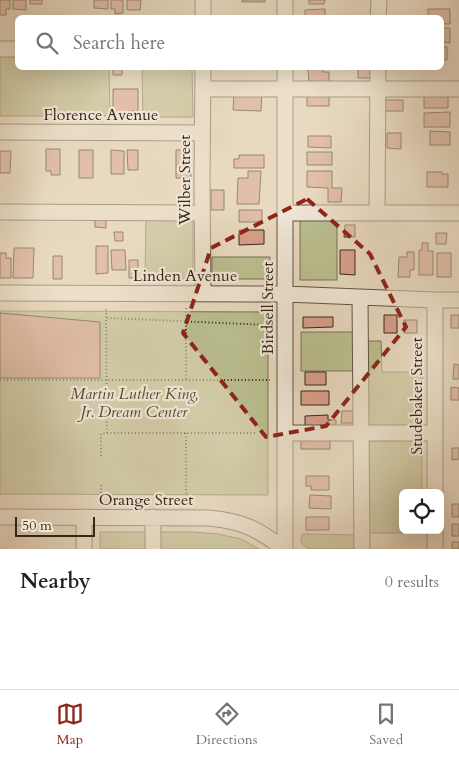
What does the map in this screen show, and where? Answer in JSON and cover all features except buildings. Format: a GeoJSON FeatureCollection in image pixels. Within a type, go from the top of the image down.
{"type":"FeatureCollection","features":[{"type":"Feature","properties":{"kind":"street"},"geometry":{"type":"LineString","coordinates":[[203,0],[203,15]]}},
{"type":"Feature","properties":{"kind":"street"},"geometry":{"type":"LineString","coordinates":[[285,0],[285,15]]}},
{"type":"Feature","properties":{"kind":"street"},"geometry":{"type":"LineString","coordinates":[[378,15],[379,0]]}},
{"type":"Feature","properties":{"kind":"street"},"geometry":{"type":"LineString","coordinates":[[0,49],[15,48]]}},
{"type":"Feature","properties":{"kind":"street","name":"Wilber Street"},"geometry":{"type":"LineString","coordinates":[[203,70],[203,293]]}},
{"type":"Feature","properties":{"kind":"street","name":"Birdsell Street"},"geometry":{"type":"LineString","coordinates":[[284,549],[285,70]]}},
{"type":"Feature","properties":{"kind":"street"},"geometry":{"type":"LineString","coordinates":[[377,212],[378,70]]}},
{"type":"Feature","properties":{"kind":"street"},"geometry":{"type":"LineString","coordinates":[[203,89],[459,89]]}},
{"type":"Feature","properties":{"kind":"street","name":"Florence Avenue"},"geometry":{"type":"LineString","coordinates":[[0,132],[202,133]]}},
{"type":"Feature","properties":{"kind":"street"},"geometry":{"type":"LineString","coordinates":[[0,212],[202,214]]}},
{"type":"Feature","properties":{"kind":"street"},"geometry":{"type":"LineString","coordinates":[[286,213],[459,213]]}},
{"type":"Feature","properties":{"kind":"street","name":"Linden Avenue"},"geometry":{"type":"LineString","coordinates":[[0,293],[285,294],[459,300]]}},
{"type":"Feature","properties":{"kind":"street"},"geometry":{"type":"LineString","coordinates":[[360,297],[362,549]]}},
{"type":"Feature","properties":{"kind":"street","name":"Studebaker Street"},"geometry":{"type":"LineString","coordinates":[[435,300],[435,489]]}},
{"type":"Feature","properties":{"kind":"street"},"geometry":{"type":"LineString","coordinates":[[285,433],[435,433]]}},
{"type":"Feature","properties":{"kind":"street","name":"Orange Street"},"geometry":{"type":"LineString","coordinates":[[0,517],[210,518],[240,523],[268,536],[284,549]]}},
{"type":"Feature","properties":{"kind":"street"},"geometry":{"type":"LineString","coordinates":[[84,517],[84,549]]}},
{"type":"Feature","properties":{"kind":"street"},"geometry":{"type":"LineString","coordinates":[[153,518],[153,549]]}},
{"type":"Feature","properties":{"kind":"street"},"geometry":{"type":"LineString","coordinates":[[435,534],[435,549]]}},
{"type":"Feature","properties":{"kind":"path"},"geometry":{"type":"LineString","coordinates":[[186,299],[186,380]]}},
{"type":"Feature","properties":{"kind":"path"},"geometry":{"type":"LineString","coordinates":[[106,308],[106,433]]}},
{"type":"Feature","properties":{"kind":"path"},"geometry":{"type":"LineString","coordinates":[[106,318],[270,325]]}},
{"type":"Feature","properties":{"kind":"path"},"geometry":{"type":"LineString","coordinates":[[0,380],[270,380]]}},
{"type":"Feature","properties":{"kind":"path"},"geometry":{"type":"LineString","coordinates":[[101,456],[102,434],[106,433],[256,433]]}},
{"type":"Feature","properties":{"kind":"path"},"geometry":{"type":"LineString","coordinates":[[186,433],[186,498]]}},
{"type":"Feature","properties":{"kind":"path"},"geometry":{"type":"LineString","coordinates":[[101,485],[101,498]]}},
{"type":"Feature","properties":{"kind":"highlighted area"},"geometry":{"type":"Polygon","coordinates":[[[307,199],[370,254],[406,327],[326,426],[266,437],[183,333],[211,248],[307,199]]]}},
{"type":"Feature","properties":{"kind":"green space"},"geometry":{"type":"Polygon","coordinates":[[[0,52],[15,52],[15,70],[109,70],[110,116],[0,116],[0,52]]]}},
{"type":"Feature","properties":{"kind":"green space"},"geometry":{"type":"Polygon","coordinates":[[[142,70],[192,70],[193,117],[143,117],[142,70]]]}},
{"type":"Feature","properties":{"kind":"green space"},"geometry":{"type":"Polygon","coordinates":[[[193,215],[193,279],[145,279],[146,216],[193,215]]]}},
{"type":"Feature","properties":{"kind":"green space"},"geometry":{"type":"Polygon","coordinates":[[[300,215],[337,215],[337,280],[300,280],[300,215]]]}},
{"type":"Feature","properties":{"kind":"green space"},"geometry":{"type":"Polygon","coordinates":[[[212,257],[270,257],[270,279],[212,279],[212,257]]]}},
{"type":"Feature","properties":{"kind":"green space","name":"Martin Luther King, Jr. Dream Center"},"geometry":{"type":"Polygon","coordinates":[[[0,311],[268,312],[268,495],[0,494],[0,311]]]}},
{"type":"Feature","properties":{"kind":"green space"},"geometry":{"type":"Polygon","coordinates":[[[301,332],[357,332],[359,371],[301,371],[301,332]]]}},
{"type":"Feature","properties":{"kind":"green space"},"geometry":{"type":"Polygon","coordinates":[[[363,341],[381,341],[382,372],[422,372],[422,489],[399,489],[399,533],[365,533],[363,341]]]}},
{"type":"Feature","properties":{"kind":"green space"},"geometry":{"type":"Polygon","coordinates":[[[100,532],[193,532],[218,534],[241,539],[259,549],[100,549],[100,532]]]}},
{"type":"Feature","properties":{"kind":"green space"},"geometry":{"type":"Polygon","coordinates":[[[302,534],[359,535],[358,549],[308,549],[301,542],[302,534]]]}}]}
